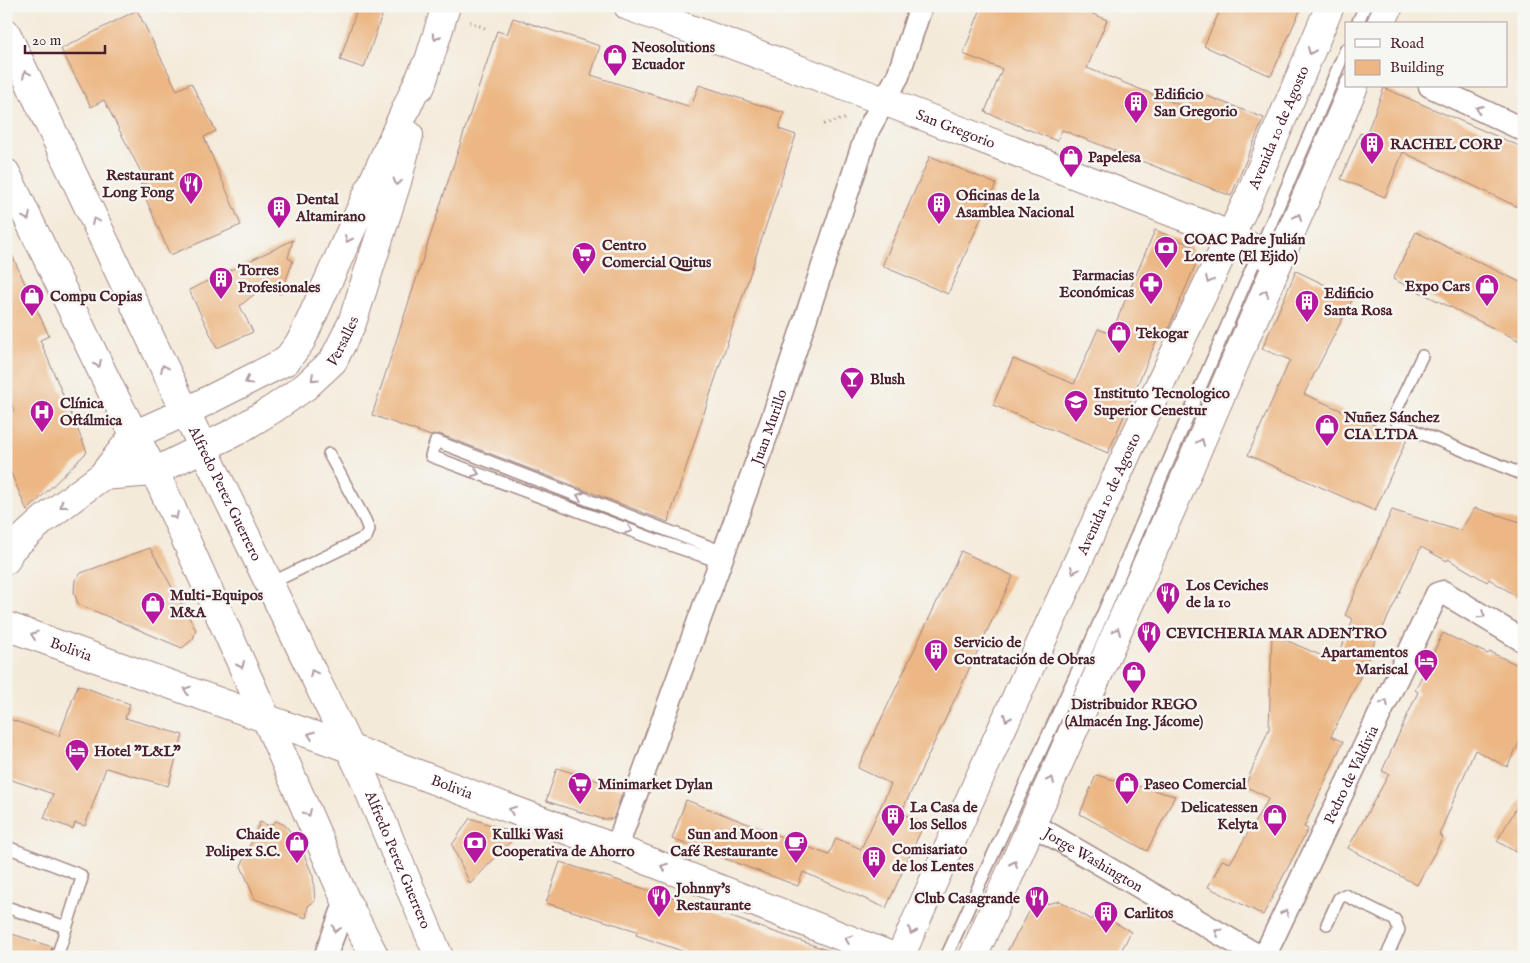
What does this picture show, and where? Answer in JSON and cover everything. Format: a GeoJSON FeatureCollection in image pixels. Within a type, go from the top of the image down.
{"type":"FeatureCollection","features":[{"type":"Feature","properties":{"kind":"main road","name":"Versalles"},"geometry":{"type":"LineString","coordinates":[[102,476],[154,472],[204,448],[273,409],[305,387],[333,361],[352,323],[397,182],[426,67],[446,6]]}},
{"type":"Feature","properties":{"kind":"main road","name":"San Gregorio"},"geometry":{"type":"LineString","coordinates":[[628,6],[884,101],[1230,236],[1268,257]]}},
{"type":"Feature","properties":{"kind":"main road","name":"Avenida 10 de Agosto"},"geometry":{"type":"LineString","coordinates":[[900,957],[1129,449],[1249,197],[1330,6]]}},
{"type":"Feature","properties":{"kind":"main road"},"geometry":{"type":"LineString","coordinates":[[1383,22],[1389,6]]}},
{"type":"Feature","properties":{"kind":"main road","name":"Alfredo Perez Guerrero"},"geometry":{"type":"LineString","coordinates":[[6,33],[186,412],[363,776],[440,957]]}},
{"type":"Feature","properties":{"kind":"main road","name":"Versalles"},"geometry":{"type":"LineString","coordinates":[[8,552],[43,520],[102,476],[134,435],[186,412],[286,361],[302,341],[426,67]]}},
{"type":"Feature","properties":{"kind":"main road"},"geometry":{"type":"LineString","coordinates":[[973,957],[1186,476],[1268,257],[1353,88]]}},
{"type":"Feature","properties":{"kind":"main road"},"geometry":{"type":"LineString","coordinates":[[6,173],[111,390],[154,472],[266,718],[346,901],[375,957]]}},
{"type":"Feature","properties":{"kind":"main road","name":"Bolivia"},"geometry":{"type":"LineString","coordinates":[[6,626],[349,748],[894,957]]}},
{"type":"Feature","properties":{"kind":"street","name":"Juan Murillo"},"geometry":{"type":"LineString","coordinates":[[616,849],[773,417],[868,130],[898,76],[921,6]]}},
{"type":"Feature","properties":{"kind":"street"},"geometry":{"type":"LineString","coordinates":[[1434,88],[1524,130]]}},
{"type":"Feature","properties":{"kind":"street","name":"Pedro de Valdivia"},"geometry":{"type":"LineString","coordinates":[[1262,957],[1437,594],[1443,592],[1524,640]]}},
{"type":"Feature","properties":{"kind":"street","name":"Jorge Washington"},"geometry":{"type":"LineString","coordinates":[[1032,824],[1262,957]]}},
{"type":"Feature","properties":{"kind":"street"},"geometry":{"type":"LineString","coordinates":[[325,957],[346,901]]}},
{"type":"Feature","properties":{"kind":"lane"},"geometry":{"type":"LineString","coordinates":[[1358,22],[1365,6]]}},
{"type":"Feature","properties":{"kind":"lane"},"geometry":{"type":"LineString","coordinates":[[946,957],[1268,257],[1345,52]]}},
{"type":"Feature","properties":{"kind":"lane"},"geometry":{"type":"LineString","coordinates":[[1422,356],[1394,415],[1398,424],[1524,475]]}},
{"type":"Feature","properties":{"kind":"lane"},"geometry":{"type":"LineString","coordinates":[[436,441],[721,557],[656,540],[431,456],[436,441]]}},
{"type":"Feature","properties":{"kind":"lane"},"geometry":{"type":"LineString","coordinates":[[270,584],[366,537],[369,530],[365,520],[329,454]]}},
{"type":"Feature","properties":{"kind":"lane"},"geometry":{"type":"LineString","coordinates":[[7,847],[80,875],[82,882],[57,957]]}},
{"type":"Feature","properties":{"kind":"lane"},"geometry":{"type":"LineString","coordinates":[[1328,924],[1340,898],[1345,895],[1395,920],[1399,930],[1386,957]]}},
{"type":"Feature","properties":{"kind":"lane"},"geometry":{"type":"LineString","coordinates":[[6,907],[66,928]]}},
{"type":"Feature","properties":{"kind":"path"},"geometry":{"type":"LineString","coordinates":[[470,22],[484,28]]}},
{"type":"Feature","properties":{"kind":"path"},"geometry":{"type":"LineString","coordinates":[[824,124],[852,116]]}},
{"type":"Feature","properties":{"kind":"building"},"geometry":{"type":"Polygon","coordinates":[[[358,6],[385,6],[364,68],[340,60],[358,6]]]}},
{"type":"Feature","properties":{"kind":"building","name":"Edificio San Gregorio"},"geometry":{"type":"Polygon","coordinates":[[[982,6],[1074,6],[1107,20],[1087,68],[1187,108],[1194,91],[1264,118],[1231,196],[1062,130],[1057,141],[985,112],[1002,69],[963,54],[982,6]]]}},
{"type":"Feature","properties":{"kind":"building"},"geometry":{"type":"Polygon","coordinates":[[[1222,6],[1302,6],[1271,76],[1204,46],[1222,6]]]}},
{"type":"Feature","properties":{"kind":"building"},"geometry":{"type":"Polygon","coordinates":[[[137,10],[177,90],[191,83],[216,131],[204,137],[241,225],[170,255],[140,185],[146,182],[104,100],[91,107],[61,49],[137,10]]]}},
{"type":"Feature","properties":{"kind":"building","name":"Centro Comercial Quitus"},"geometry":{"type":"Polygon","coordinates":[[[513,18],[600,46],[591,75],[691,107],[699,85],[784,113],[779,129],[796,135],[668,522],[439,434],[431,436],[372,415],[497,31],[507,34],[513,18]]]}},
{"type":"Feature","properties":{"kind":"building"},"geometry":{"type":"Polygon","coordinates":[[[1384,88],[1524,148],[1524,210],[1403,152],[1385,197],[1341,179],[1360,133],[1366,135],[1384,88]]]}},
{"type":"Feature","properties":{"kind":"building","name":"Oficinas de la Asamblea Nacional"},"geometry":{"type":"Polygon","coordinates":[[[930,156],[996,184],[948,294],[882,266],[930,156]]]}},
{"type":"Feature","properties":{"kind":"building"},"geometry":{"type":"Polygon","coordinates":[[[1155,230],[1191,245],[1197,261],[1167,332],[1161,330],[1108,453],[993,405],[1013,359],[1074,384],[1098,329],[1111,334],[1155,230]]]}},
{"type":"Feature","properties":{"kind":"building","name":"Expo Cars"},"geometry":{"type":"Polygon","coordinates":[[[1416,232],[1524,284],[1524,343],[1393,279],[1416,232]]]}},
{"type":"Feature","properties":{"kind":"building","name":"Torres Profesionales"},"geometry":{"type":"Polygon","coordinates":[[[293,240],[288,258],[293,261],[281,294],[263,287],[240,306],[253,332],[217,348],[189,290],[293,240]]]}},
{"type":"Feature","properties":{"kind":"building","name":"Clínica Oftálmica"},"geometry":{"type":"Polygon","coordinates":[[[6,242],[49,336],[40,340],[87,452],[27,511],[6,461],[6,413],[14,410],[6,393],[6,242]]]}},
{"type":"Feature","properties":{"kind":"building","name":"Nuñez Sánchez CIA LTDA"},"geometry":{"type":"Polygon","coordinates":[[[1296,271],[1353,298],[1304,394],[1407,439],[1375,511],[1248,455],[1290,360],[1262,349],[1296,271]]]}},
{"type":"Feature","properties":{"kind":"building"},"geometry":{"type":"Polygon","coordinates":[[[1475,508],[1524,523],[1524,601],[1489,579],[1487,582],[1448,559],[1447,561],[1421,547],[1381,632],[1379,631],[1363,671],[1331,736],[1343,742],[1304,827],[1308,829],[1263,915],[1208,887],[1222,860],[1230,863],[1269,798],[1245,786],[1269,729],[1272,634],[1336,662],[1353,619],[1345,615],[1392,510],[1460,531],[1475,508]]]}},
{"type":"Feature","properties":{"kind":"building"},"geometry":{"type":"Polygon","coordinates":[[[150,548],[196,630],[193,639],[182,648],[78,604],[74,592],[75,580],[81,573],[150,548]]]}},
{"type":"Feature","properties":{"kind":"building"},"geometry":{"type":"Polygon","coordinates":[[[961,551],[1013,576],[901,813],[924,824],[886,908],[803,872],[798,886],[672,839],[686,800],[829,855],[836,838],[861,849],[891,784],[858,768],[961,551]]]}},
{"type":"Feature","properties":{"kind":"building"},"geometry":{"type":"Polygon","coordinates":[[[1443,633],[1524,668],[1524,733],[1507,767],[1475,750],[1439,835],[1443,837],[1417,885],[1348,848],[1389,774],[1382,771],[1418,692],[1415,690],[1443,633]]]}},
{"type":"Feature","properties":{"kind":"building"},"geometry":{"type":"Polygon","coordinates":[[[78,685],[130,704],[125,718],[183,735],[168,786],[106,768],[85,826],[75,823],[73,829],[44,818],[53,794],[6,778],[6,718],[59,736],[78,685]]]}},
{"type":"Feature","properties":{"kind":"building"},"geometry":{"type":"Polygon","coordinates":[[[557,768],[624,789],[613,819],[602,819],[546,801],[557,768]]]}},
{"type":"Feature","properties":{"kind":"building","name":"Paseo Comercial"},"geometry":{"type":"Polygon","coordinates":[[[1096,775],[1175,796],[1147,851],[1080,814],[1096,775]]]}},
{"type":"Feature","properties":{"kind":"building"},"geometry":{"type":"Polygon","coordinates":[[[1524,795],[1524,857],[1497,841],[1524,795]]]}},
{"type":"Feature","properties":{"kind":"building","name":"Kullki Wasi Cooperativa de Ahorro"},"geometry":{"type":"Polygon","coordinates":[[[470,818],[518,834],[470,884],[452,845],[470,818]]]}},
{"type":"Feature","properties":{"kind":"building"},"geometry":{"type":"Polygon","coordinates":[[[276,821],[285,825],[299,843],[313,876],[315,901],[308,906],[306,918],[255,899],[241,866],[260,822],[270,826],[276,821]]]}},
{"type":"Feature","properties":{"kind":"building"},"geometry":{"type":"Polygon","coordinates":[[[560,862],[652,890],[836,953],[835,957],[699,957],[636,935],[637,931],[546,903],[560,862]]]}},
{"type":"Feature","properties":{"kind":"building"},"geometry":{"type":"Polygon","coordinates":[[[1060,901],[1092,920],[1097,912],[1131,932],[1118,957],[1004,957],[1032,907],[1060,901]]]}},
{"type":"Feature","properties":{"kind":"building"},"geometry":{"type":"Polygon","coordinates":[[[6,932],[52,947],[50,957],[6,957],[6,932]]]}},
{"type":"Feature","properties":{"kind":"place","name":"Neosolutions Ecuador"},"geometry":{"type":"Point","coordinates":[615,77]}},
{"type":"Feature","properties":{"kind":"place","name":"Edificio San Gregorio"},"geometry":{"type":"Point","coordinates":[1136,124]}},
{"type":"Feature","properties":{"kind":"place","name":"RACHEL CORP"},"geometry":{"type":"Point","coordinates":[1372,165]}},
{"type":"Feature","properties":{"kind":"place","name":"Papelesa"},"geometry":{"type":"Point","coordinates":[1071,178]}},
{"type":"Feature","properties":{"kind":"place","name":"Restaurant Long Fong"},"geometry":{"type":"Point","coordinates":[191,205]}},
{"type":"Feature","properties":{"kind":"place","name":"Oficinas de la Asamblea Nacional"},"geometry":{"type":"Point","coordinates":[939,225]}},
{"type":"Feature","properties":{"kind":"place","name":"Dental Altamirano"},"geometry":{"type":"Point","coordinates":[279,229]}},
{"type":"Feature","properties":{"kind":"place","name":"COAC Padre Julián Lorente (El Ejido)"},"geometry":{"type":"Point","coordinates":[1166,269]}},
{"type":"Feature","properties":{"kind":"place","name":"Centro Comercial Quitus"},"geometry":{"type":"Point","coordinates":[584,275]}},
{"type":"Feature","properties":{"kind":"place","name":"Torres Profesionales"},"geometry":{"type":"Point","coordinates":[221,300]}},
{"type":"Feature","properties":{"kind":"place","name":"Farmacias Económicas"},"geometry":{"type":"Point","coordinates":[1151,305]}},
{"type":"Feature","properties":{"kind":"place","name":"Expo Cars"},"geometry":{"type":"Point","coordinates":[1487,307]}},
{"type":"Feature","properties":{"kind":"place","name":"Compu Copias"},"geometry":{"type":"Point","coordinates":[32,317]}},
{"type":"Feature","properties":{"kind":"place","name":"Edificio Santa Rosa"},"geometry":{"type":"Point","coordinates":[1307,323]}},
{"type":"Feature","properties":{"kind":"place","name":"Tekogar"},"geometry":{"type":"Point","coordinates":[1119,354]}},
{"type":"Feature","properties":{"kind":"place","name":"Blush"},"geometry":{"type":"Point","coordinates":[852,400]}},
{"type":"Feature","properties":{"kind":"place","name":"Instituto Tecnologico Superior Cenestur"},"geometry":{"type":"Point","coordinates":[1076,423]}},
{"type":"Feature","properties":{"kind":"place","name":"Clínica Oftálmica"},"geometry":{"type":"Point","coordinates":[42,433]}},
{"type":"Feature","properties":{"kind":"place","name":"Nuñez Sánchez CIA LTDA"},"geometry":{"type":"Point","coordinates":[1327,447]}},
{"type":"Feature","properties":{"kind":"place","name":"Los Ceviches de la 10"},"geometry":{"type":"Point","coordinates":[1168,615]}},
{"type":"Feature","properties":{"kind":"place","name":"Multi-Equipos M&A"},"geometry":{"type":"Point","coordinates":[153,625]}},
{"type":"Feature","properties":{"kind":"place","name":"CEVICHERIA MAR ADENTRO"},"geometry":{"type":"Point","coordinates":[1149,654]}},
{"type":"Feature","properties":{"kind":"place","name":"Servicio de Contratación de Obras"},"geometry":{"type":"Point","coordinates":[936,672]}},
{"type":"Feature","properties":{"kind":"place","name":"Apartamentos Mariscal"},"geometry":{"type":"Point","coordinates":[1426,682]}},
{"type":"Feature","properties":{"kind":"place","name":"Distribuidor REGO (Almacén Ing. Jácome)"},"geometry":{"type":"Point","coordinates":[1134,694]}},
{"type":"Feature","properties":{"kind":"place","name":"Hotel \"L&L\""},"geometry":{"type":"Point","coordinates":[77,772]}},
{"type":"Feature","properties":{"kind":"place","name":"Minimarket Dylan"},"geometry":{"type":"Point","coordinates":[580,805]}},
{"type":"Feature","properties":{"kind":"place","name":"Paseo Comercial"},"geometry":{"type":"Point","coordinates":[1127,805]}},
{"type":"Feature","properties":{"kind":"place","name":"La Casa de los Sellos"},"geometry":{"type":"Point","coordinates":[893,837]}},
{"type":"Feature","properties":{"kind":"place","name":"Delicatessen Kelyta"},"geometry":{"type":"Point","coordinates":[1275,837]}},
{"type":"Feature","properties":{"kind":"place","name":"Chaide Polipex S.C."},"geometry":{"type":"Point","coordinates":[297,864]}},
{"type":"Feature","properties":{"kind":"place","name":"Kullki Wasi Cooperativa de Ahorro"},"geometry":{"type":"Point","coordinates":[475,864]}},
{"type":"Feature","properties":{"kind":"place","name":"Sun and Moon Café Restaurante"},"geometry":{"type":"Point","coordinates":[796,864]}},
{"type":"Feature","properties":{"kind":"place","name":"Comisariato de los Lentes"},"geometry":{"type":"Point","coordinates":[874,879]}},
{"type":"Feature","properties":{"kind":"place","name":"Johnny's Restaurante"},"geometry":{"type":"Point","coordinates":[659,918]}},
{"type":"Feature","properties":{"kind":"place","name":"Club Casagrande"},"geometry":{"type":"Point","coordinates":[1037,919]}},
{"type":"Feature","properties":{"kind":"place","name":"Carlitos"},"geometry":{"type":"Point","coordinates":[1106,934]}}]}
